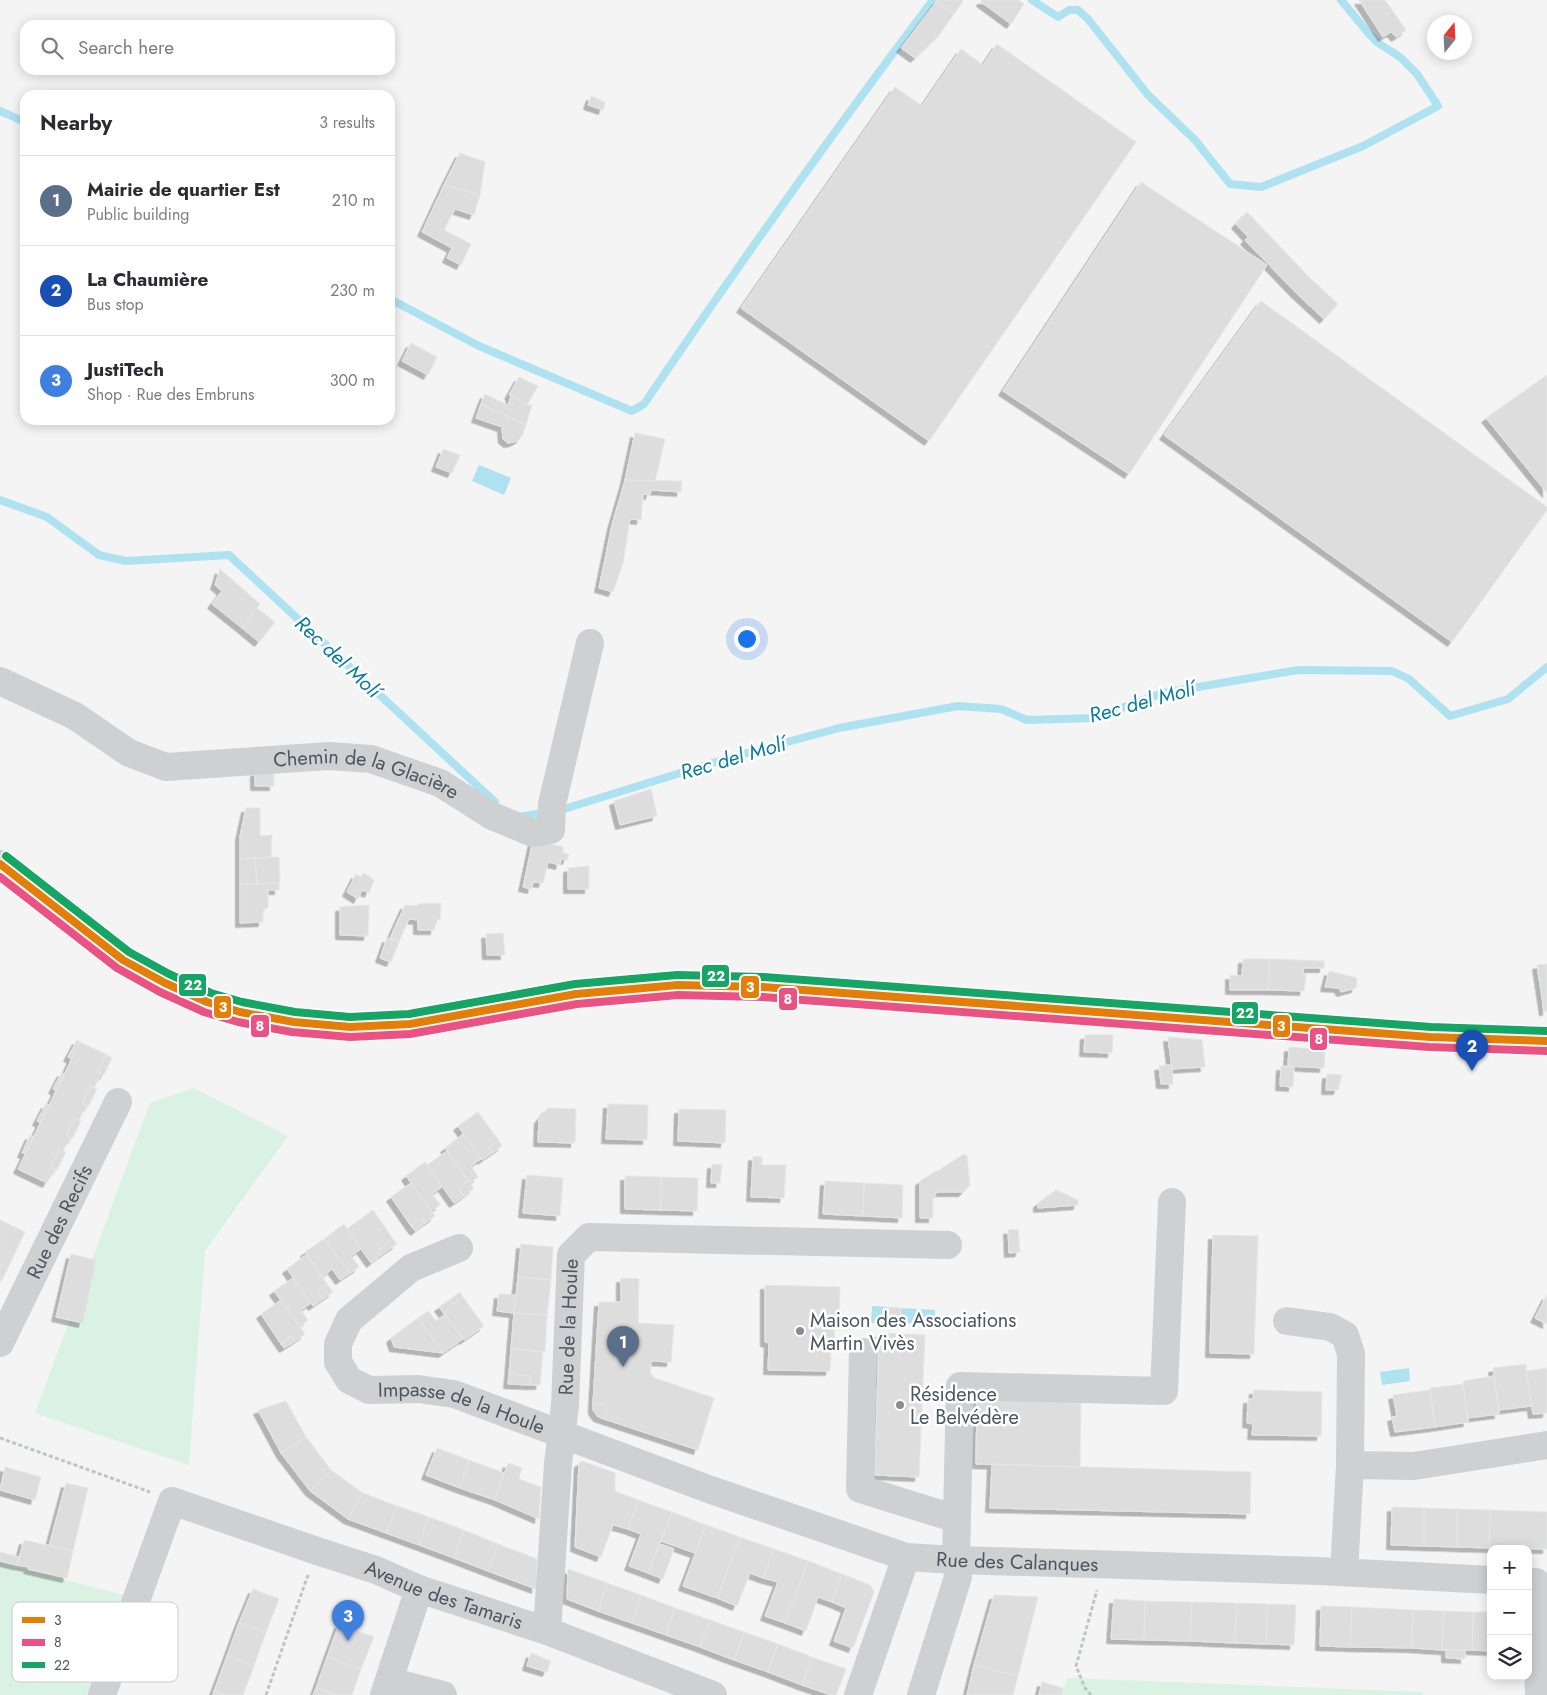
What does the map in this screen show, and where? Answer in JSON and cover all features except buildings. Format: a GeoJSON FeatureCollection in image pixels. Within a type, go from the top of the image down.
{"type":"FeatureCollection","features":[{"type":"Feature","properties":{"kind":"main road"},"geometry":{"type":"LineString","coordinates":[[0,864],[123,960],[165,983],[207,1002],[240,1012],[294,1022],[350,1026],[410,1024],[576,994],[678,985],[763,987],[1430,1037],[1547,1041]]}},
{"type":"Feature","properties":{"kind":"street","name":"Chemin de la Glacière"},"geometry":{"type":"LineString","coordinates":[[0,681],[75,716],[129,753],[166,767],[329,756],[371,759],[440,784],[492,816],[534,833],[551,830],[552,811],[590,643]]}},
{"type":"Feature","properties":{"kind":"street","name":"Rue des Recifs"},"geometry":{"type":"LineString","coordinates":[[0,1343],[118,1102]]}},
{"type":"Feature","properties":{"kind":"street"},"geometry":{"type":"LineString","coordinates":[[921,1695],[958,1576],[956,1560],[960,1386],[1164,1391],[1172,1202]]}},
{"type":"Feature","properties":{"kind":"street","name":"Rue de la Houle"},"geometry":{"type":"LineString","coordinates":[[547,1631],[558,1464],[563,1434],[570,1255],[589,1237],[948,1245]]}},
{"type":"Feature","properties":{"kind":"street","name":"Impasse de la Houle"},"geometry":{"type":"LineString","coordinates":[[459,1248],[411,1268],[349,1320],[338,1344],[338,1362],[349,1380],[369,1390],[418,1389],[454,1394],[563,1434]]}},
{"type":"Feature","properties":{"kind":"street"},"geometry":{"type":"LineString","coordinates":[[1288,1321],[1330,1327],[1345,1335],[1351,1354],[1350,1465],[1344,1572]]}},
{"type":"Feature","properties":{"kind":"street"},"geometry":{"type":"LineString","coordinates":[[864,1352],[860,1489],[957,1519]]}},
{"type":"Feature","properties":{"kind":"street","name":"Rue des Calanques"},"geometry":{"type":"LineString","coordinates":[[563,1434],[712,1490],[906,1557],[1344,1572],[1487,1580]]}},
{"type":"Feature","properties":{"kind":"street"},"geometry":{"type":"LineString","coordinates":[[1350,1465],[1414,1466],[1547,1445]]}},
{"type":"Feature","properties":{"kind":"street"},"geometry":{"type":"LineString","coordinates":[[136,1602],[172,1501]]}},
{"type":"Feature","properties":{"kind":"street","name":"Avenue des Tamaris"},"geometry":{"type":"LineString","coordinates":[[172,1501],[376,1570],[419,1589],[547,1631],[713,1695]]}},
{"type":"Feature","properties":{"kind":"street"},"geometry":{"type":"LineString","coordinates":[[858,1695],[906,1557]]}},
{"type":"Feature","properties":{"kind":"street"},"geometry":{"type":"LineString","coordinates":[[1537,1582],[1539,1695]]}},
{"type":"Feature","properties":{"kind":"street"},"geometry":{"type":"LineString","coordinates":[[419,1589],[386,1688],[443,1695]]}},
{"type":"Feature","properties":{"kind":"street"},"geometry":{"type":"LineString","coordinates":[[102,1695],[107,1682]]}},
{"type":"Feature","properties":{"kind":"path"},"geometry":{"type":"LineString","coordinates":[[0,1438],[172,1501]]}},
{"type":"Feature","properties":{"kind":"path"},"geometry":{"type":"LineString","coordinates":[[266,1695],[317,1551]]}},
{"type":"Feature","properties":{"kind":"path"},"geometry":{"type":"LineString","coordinates":[[1091,1695],[1085,1688],[1076,1666],[1103,1565]]}},
{"type":"Feature","properties":{"kind":"green space"},"geometry":{"type":"Polygon","coordinates":[[[194,1088],[288,1136],[205,1251],[189,1465],[35,1413],[150,1103],[194,1088]]]}},
{"type":"Feature","properties":{"kind":"green space"},"geometry":{"type":"Polygon","coordinates":[[[0,1563],[124,1595],[121,1602],[12,1602],[12,1682],[92,1682],[87,1695],[0,1695],[0,1563]]]}},
{"type":"Feature","properties":{"kind":"green space"},"geometry":{"type":"Polygon","coordinates":[[[1068,1678],[1423,1692],[1423,1695],[1061,1695],[1068,1678]]]}},
{"type":"Feature","properties":{"kind":"water"},"geometry":{"type":"Polygon","coordinates":[[[479,465],[511,478],[504,495],[472,481],[479,465]]]}},
{"type":"Feature","properties":{"kind":"water"},"geometry":{"type":"Polygon","coordinates":[[[872,1306],[888,1307],[888,1320],[900,1321],[901,1308],[935,1310],[935,1324],[871,1323],[872,1306]]]}},
{"type":"Feature","properties":{"kind":"water"},"geometry":{"type":"Polygon","coordinates":[[[1409,1368],[1410,1381],[1382,1385],[1380,1372],[1409,1368]]]}},
{"type":"Feature","properties":{"kind":"waterway"},"geometry":{"type":"LineString","coordinates":[[395,302],[479,346],[632,411],[644,404],[786,200],[933,0]]}},
{"type":"Feature","properties":{"kind":"waterway"},"geometry":{"type":"LineString","coordinates":[[1032,0],[1058,17],[1069,10],[1078,10],[1088,19],[1148,95],[1195,140],[1230,184],[1261,187],[1363,146],[1438,106],[1417,74],[1400,57],[1378,43],[1341,0]]}},
{"type":"Feature","properties":{"kind":"waterway"},"geometry":{"type":"LineString","coordinates":[[0,111],[20,120]]}},
{"type":"Feature","properties":{"kind":"waterway","name":"Rec del Molí"},"geometry":{"type":"LineString","coordinates":[[0,500],[47,517],[99,555],[126,561],[229,555],[495,802]]}},
{"type":"Feature","properties":{"kind":"waterway","name":"Rec del Molí"},"geometry":{"type":"LineString","coordinates":[[519,817],[564,809],[732,757],[839,728],[958,706],[1001,709],[1027,720],[1094,718],[1163,693],[1298,670],[1392,671],[1409,679],[1450,716],[1508,699],[1547,667]]}},
{"type":"Feature","properties":{"kind":"transit line","name":"22"},"geometry":{"type":"LineString","coordinates":[[6,856],[129,952],[169,974],[211,993],[242,1002],[295,1012],[350,1017],[409,1014],[575,984],[677,975],[764,977],[1431,1027],[1547,1031]]}},
{"type":"Feature","properties":{"kind":"transit line","name":"3"},"geometry":{"type":"LineString","coordinates":[[0,864],[123,960],[165,983],[207,1002],[240,1012],[294,1022],[350,1027],[410,1024],[576,994],[678,985],[763,987],[1430,1037],[1547,1041]]}},
{"type":"Feature","properties":{"kind":"transit line","name":"8"},"geometry":{"type":"LineString","coordinates":[[0,877],[117,968],[160,992],[204,1012],[238,1022],[292,1032],[350,1037],[410,1034],[577,1004],[678,995],[763,997],[1429,1047],[1547,1051]]}},
{"type":"Feature","properties":{"kind":"place","name":"La Chaumière"},"geometry":{"type":"Point","coordinates":[1472,1071]}},
{"type":"Feature","properties":{"kind":"place","name":"Maison des Associations Martin Vivès"},"geometry":{"type":"Point","coordinates":[800,1331]}},
{"type":"Feature","properties":{"kind":"place","name":"Mairie de quartier Est"},"geometry":{"type":"Point","coordinates":[623,1367]}},
{"type":"Feature","properties":{"kind":"place","name":"Résidence Le Belvédère"},"geometry":{"type":"Point","coordinates":[900,1405]}},
{"type":"Feature","properties":{"kind":"place","name":"JustiTech"},"geometry":{"type":"Point","coordinates":[348,1641]}}]}
